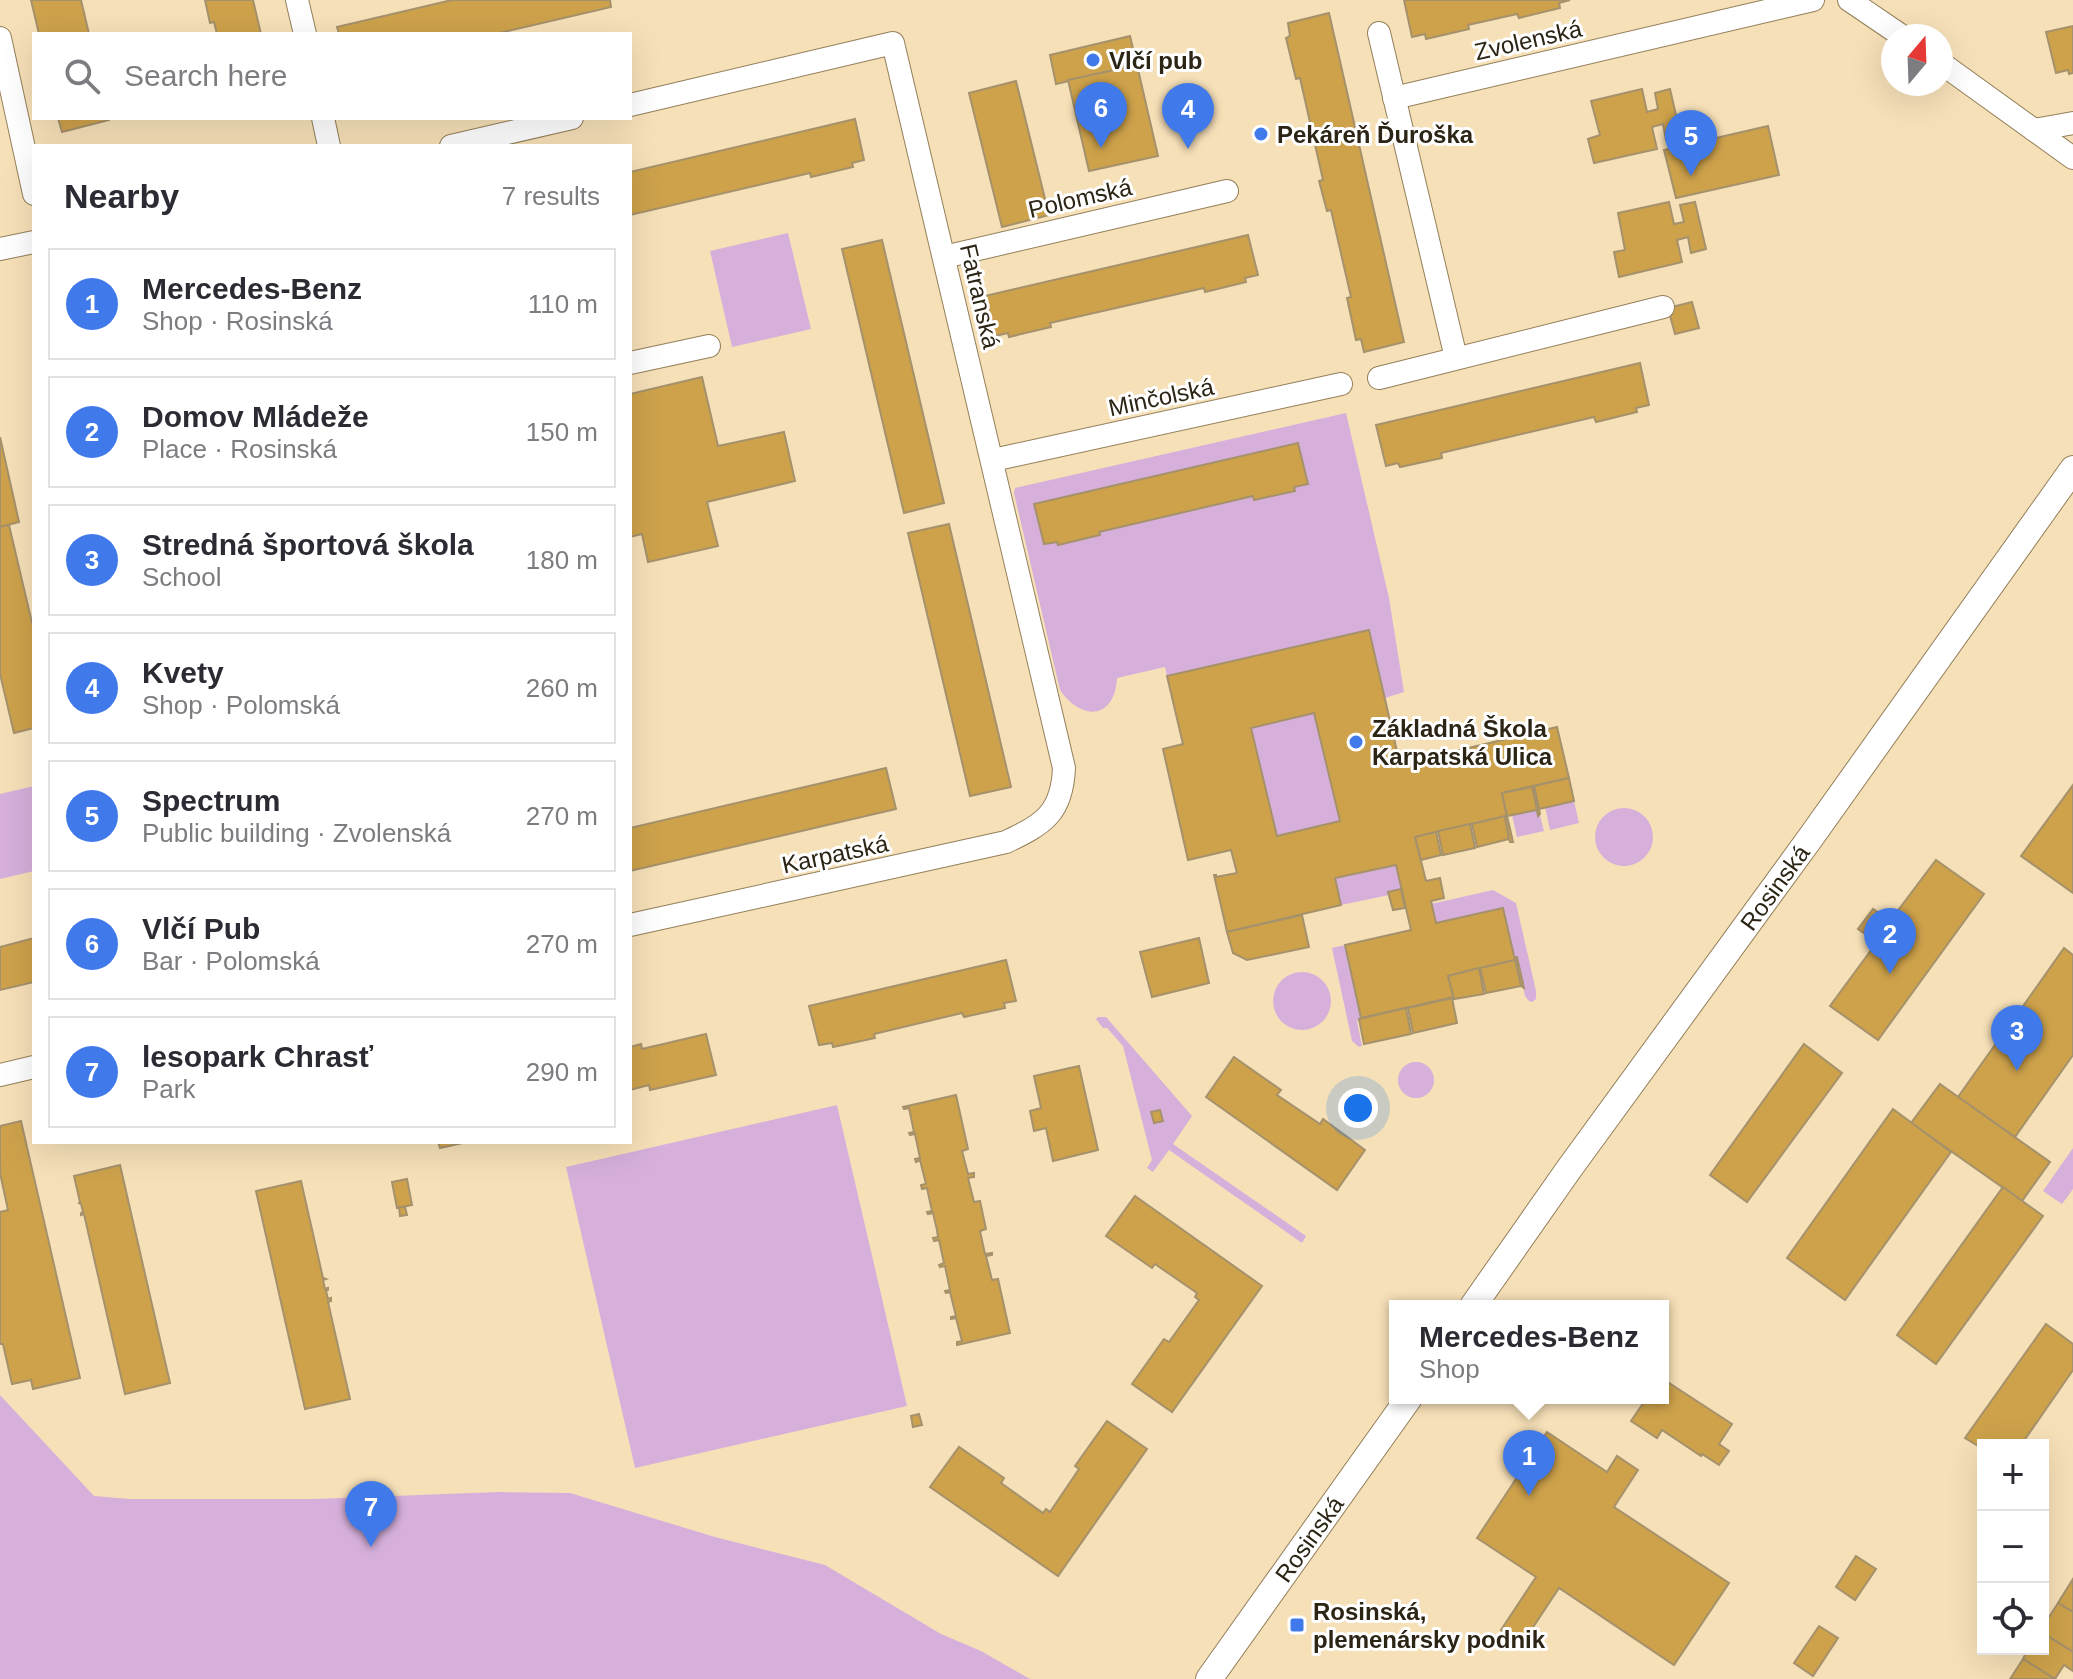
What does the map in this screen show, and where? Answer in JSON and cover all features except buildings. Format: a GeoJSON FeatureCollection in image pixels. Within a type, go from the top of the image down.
{"type":"FeatureCollection","features":[{"type":"Feature","properties":{"kind":"street"},"geometry":{"type":"LineString","coordinates":[[297,0],[305,32]]}},
{"type":"Feature","properties":{"kind":"street","name":"Zvolenská"},"geometry":{"type":"LineString","coordinates":[[1394,98],[1813,0]]}},
{"type":"Feature","properties":{"kind":"street"},"geometry":{"type":"LineString","coordinates":[[1849,0],[1884,24]]}},
{"type":"Feature","properties":{"kind":"street"},"geometry":{"type":"LineString","coordinates":[[1379,33],[1456,358]]}},
{"type":"Feature","properties":{"kind":"street"},"geometry":{"type":"LineString","coordinates":[[0,38],[32,185]]}},
{"type":"Feature","properties":{"kind":"street","name":"Fatranská"},"geometry":{"type":"LineString","coordinates":[[632,105],[893,43],[1064,768],[1064,789],[1045,820]]}},
{"type":"Feature","properties":{"kind":"street"},"geometry":{"type":"LineString","coordinates":[[1953,72],[2073,158]]}},
{"type":"Feature","properties":{"kind":"street"},"geometry":{"type":"LineString","coordinates":[[323,120],[329,144]]}},
{"type":"Feature","properties":{"kind":"street"},"geometry":{"type":"LineString","coordinates":[[460,144],[563,120]]}},
{"type":"Feature","properties":{"kind":"street"},"geometry":{"type":"LineString","coordinates":[[2034,130],[2073,123]]}},
{"type":"Feature","properties":{"kind":"street","name":"Polomská"},"geometry":{"type":"LineString","coordinates":[[944,257],[1227,191]]}},
{"type":"Feature","properties":{"kind":"street"},"geometry":{"type":"LineString","coordinates":[[0,249],[32,242]]}},
{"type":"Feature","properties":{"kind":"street"},"geometry":{"type":"LineString","coordinates":[[1379,378],[1663,307]]}},
{"type":"Feature","properties":{"kind":"street"},"geometry":{"type":"LineString","coordinates":[[632,363],[709,346]]}},
{"type":"Feature","properties":{"kind":"street","name":"Minčolská"},"geometry":{"type":"LineString","coordinates":[[993,460],[1341,384]]}},
{"type":"Feature","properties":{"kind":"street","name":"Rosinská"},"geometry":{"type":"LineString","coordinates":[[1477,1300],[2073,469]]}},
{"type":"Feature","properties":{"kind":"street","name":"Karpatská"},"geometry":{"type":"LineString","coordinates":[[632,925],[1006,842],[1045,820]]}},
{"type":"Feature","properties":{"kind":"street"},"geometry":{"type":"LineString","coordinates":[[0,1075],[32,1067]]}},
{"type":"Feature","properties":{"kind":"street","name":"Rosinská"},"geometry":{"type":"LineString","coordinates":[[1209,1679],[1405,1404]]}},
{"type":"Feature","properties":{"kind":"shaded area"},"geometry":{"type":"Polygon","coordinates":[[[788,233],[811,329],[732,347],[710,251],[788,233]]]}},
{"type":"Feature","properties":{"kind":"shaded area"},"geometry":{"type":"Polygon","coordinates":[[[1346,413],[1389,598],[1404,692],[1385,698],[1368,630],[1167,676],[1165,667],[1117,678],[1115,692],[1104,708],[1087,711],[1078,707],[1060,690],[1015,488],[1346,413]],[[1298,443],[1035,504],[1044,544],[1057,542],[1058,545],[1099,536],[1099,532],[1253,496],[1254,500],[1295,491],[1294,487],[1308,484],[1298,443]]]}},
{"type":"Feature","properties":{"kind":"shaded area"},"geometry":{"type":"Polygon","coordinates":[[[1314,713],[1340,821],[1277,836],[1251,728],[1314,713]]]}},
{"type":"Feature","properties":{"kind":"shaded area"},"geometry":{"type":"Polygon","coordinates":[[[32,786],[32,871],[0,879],[0,794],[32,786]]]}},
{"type":"Feature","properties":{"kind":"shaded area"},"geometry":{"type":"Polygon","coordinates":[[[1574,801],[1579,823],[1550,830],[1545,807],[1574,801]]]}},
{"type":"Feature","properties":{"kind":"shaded area"},"geometry":{"type":"Polygon","coordinates":[[[1624,808],[1645,816],[1653,837],[1645,858],[1624,866],[1603,858],[1595,837],[1603,816],[1624,808]]]}},
{"type":"Feature","properties":{"kind":"shaded area"},"geometry":{"type":"Polygon","coordinates":[[[1537,810],[1544,831],[1517,837],[1512,815],[1537,810]]]}},
{"type":"Feature","properties":{"kind":"shaded area"},"geometry":{"type":"Polygon","coordinates":[[[1396,865],[1401,889],[1389,892],[1389,895],[1341,905],[1335,878],[1396,865]]]}},
{"type":"Feature","properties":{"kind":"shaded area"},"geometry":{"type":"Polygon","coordinates":[[[1493,890],[1516,903],[1536,991],[1536,999],[1532,1002],[1525,996],[1503,909],[1436,923],[1431,904],[1493,890]]]}},
{"type":"Feature","properties":{"kind":"shaded area"},"geometry":{"type":"Polygon","coordinates":[[[1345,945],[1361,1018],[1357,1021],[1362,1046],[1359,1047],[1352,1041],[1332,948],[1345,945]]]}},
{"type":"Feature","properties":{"kind":"shaded area"},"geometry":{"type":"Polygon","coordinates":[[[1302,972],[1323,980],[1331,1001],[1323,1022],[1302,1030],[1281,1022],[1273,1001],[1281,980],[1302,972]]]}},
{"type":"Feature","properties":{"kind":"shaded area"},"geometry":{"type":"Polygon","coordinates":[[[1106,1017],[1192,1116],[1173,1144],[1306,1236],[1302,1243],[1169,1150],[1153,1172],[1147,1168],[1152,1160],[1123,1046],[1107,1028],[1103,1028],[1096,1019],[1106,1017]]]}},
{"type":"Feature","properties":{"kind":"shaded area"},"geometry":{"type":"Polygon","coordinates":[[[1416,1062],[1429,1067],[1434,1080],[1429,1093],[1416,1098],[1403,1093],[1398,1080],[1403,1067],[1416,1062]]]}},
{"type":"Feature","properties":{"kind":"shaded area"},"geometry":{"type":"Polygon","coordinates":[[[837,1105],[907,1406],[635,1468],[566,1167],[837,1105]]]}},
{"type":"Feature","properties":{"kind":"shaded area"},"geometry":{"type":"Polygon","coordinates":[[[2073,1148],[2073,1189],[2062,1204],[2043,1191],[2073,1148]]]}},
{"type":"Feature","properties":{"kind":"shaded area"},"geometry":{"type":"Polygon","coordinates":[[[0,1395],[94,1496],[130,1499],[313,1499],[499,1492],[570,1493],[715,1537],[825,1565],[941,1634],[981,1651],[1030,1679],[0,1679],[0,1395]]]}},
{"type":"Feature","properties":{"kind":"place","name":"Vlčí pub"},"geometry":{"type":"Point","coordinates":[1093,60]}},
{"type":"Feature","properties":{"kind":"place","name":"Pekáreň Ďuroška"},"geometry":{"type":"Point","coordinates":[1261,134]}},
{"type":"Feature","properties":{"kind":"place","name":"Vlčí Pub"},"geometry":{"type":"Point","coordinates":[1101,148]}},
{"type":"Feature","properties":{"kind":"place","name":"Kvety"},"geometry":{"type":"Point","coordinates":[1188,149]}},
{"type":"Feature","properties":{"kind":"place","name":"Spectrum"},"geometry":{"type":"Point","coordinates":[1691,176]}},
{"type":"Feature","properties":{"kind":"place","name":"Základná Škola Karpatská Ulica"},"geometry":{"type":"Point","coordinates":[1356,742]}},
{"type":"Feature","properties":{"kind":"place","name":"Domov Mládeže"},"geometry":{"type":"Point","coordinates":[1890,974]}},
{"type":"Feature","properties":{"kind":"place","name":"Stredná športová škola"},"geometry":{"type":"Point","coordinates":[2017,1071]}},
{"type":"Feature","properties":{"kind":"place","name":"Mercedes-Benz"},"geometry":{"type":"Point","coordinates":[1529,1496]}},
{"type":"Feature","properties":{"kind":"place","name":"lesopark Chrasť"},"geometry":{"type":"Point","coordinates":[371,1547]}},
{"type":"Feature","properties":{"kind":"place","name":"Rosinská, plemenársky podnik"},"geometry":{"type":"Point","coordinates":[1297,1625]}}]}
